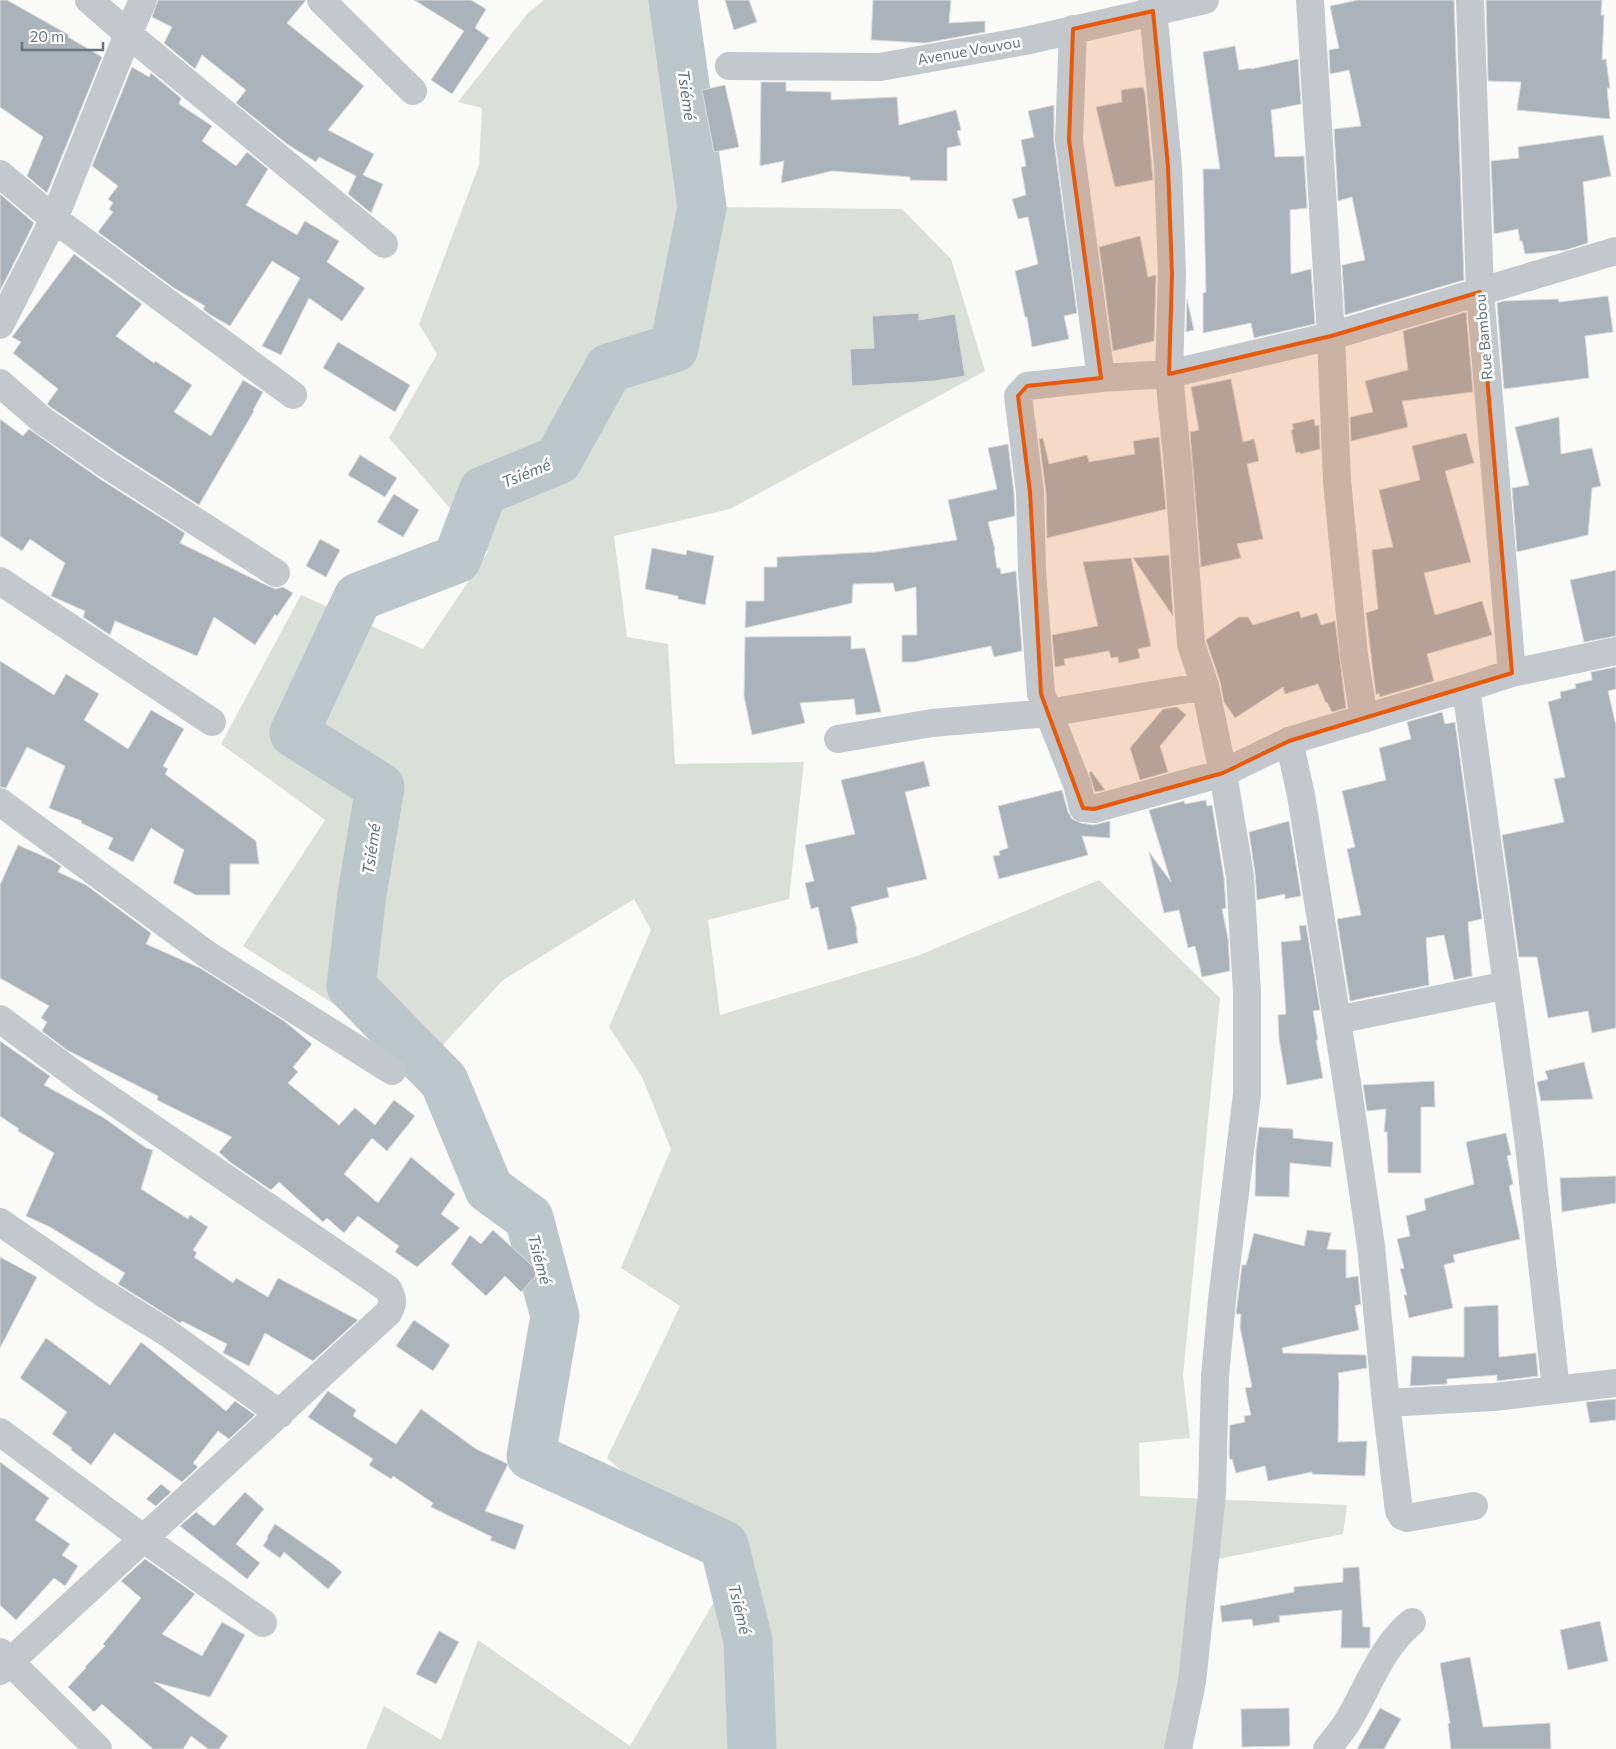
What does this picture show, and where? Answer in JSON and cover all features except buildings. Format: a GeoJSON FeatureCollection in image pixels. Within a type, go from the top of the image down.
{"type":"FeatureCollection","features":[{"type":"Feature","properties":{"kind":"street"},"geometry":{"type":"LineString","coordinates":[[89,0],[384,244]]}},
{"type":"Feature","properties":{"kind":"street"},"geometry":{"type":"LineString","coordinates":[[0,325],[54,219],[143,0]]}},
{"type":"Feature","properties":{"kind":"street"},"geometry":{"type":"LineString","coordinates":[[321,0],[413,91]]}},
{"type":"Feature","properties":{"kind":"street","name":"Avenue Vouvou"},"geometry":{"type":"LineString","coordinates":[[729,66],[880,67],[1025,41],[1153,5],[1205,0]]}},
{"type":"Feature","properties":{"kind":"street"},"geometry":{"type":"LineString","coordinates":[[1310,0],[1331,336],[1337,481],[1354,655],[1364,719]]}},
{"type":"Feature","properties":{"kind":"street","name":"Rue Bambou"},"geometry":{"type":"LineString","coordinates":[[1470,0],[1480,292],[1512,673]]}},
{"type":"Feature","properties":{"kind":"street"},"geometry":{"type":"LineString","coordinates":[[1153,5],[1168,166],[1172,274],[1169,374],[1179,478],[1191,644],[1205,686],[1223,773],[1240,876],[1247,992],[1247,1094],[1222,1300],[1215,1376],[1212,1493],[1192,1682],[1178,1749]]}},
{"type":"Feature","properties":{"kind":"street"},"geometry":{"type":"LineString","coordinates":[[1073,29],[1069,140],[1101,378]]}},
{"type":"Feature","properties":{"kind":"street"},"geometry":{"type":"LineString","coordinates":[[0,174],[54,219],[293,395]]}},
{"type":"Feature","properties":{"kind":"street"},"geometry":{"type":"LineString","coordinates":[[1616,251],[1331,336],[1169,374],[1101,378],[1027,386],[1018,396],[1030,492],[1032,571],[1041,694],[1077,784],[1084,808],[1094,810],[1223,773],[1289,741],[1512,673],[1616,651]]}},
{"type":"Feature","properties":{"kind":"street"},"geometry":{"type":"LineString","coordinates":[[0,383],[42,420],[109,466],[276,573]]}},
{"type":"Feature","properties":{"kind":"street"},"geometry":{"type":"LineString","coordinates":[[0,581],[212,722]]}},
{"type":"Feature","properties":{"kind":"street"},"geometry":{"type":"LineString","coordinates":[[838,739],[932,723],[1048,713],[1205,686]]}},
{"type":"Feature","properties":{"kind":"street"},"geometry":{"type":"LineString","coordinates":[[1466,688],[1529,1145],[1556,1390]]}},
{"type":"Feature","properties":{"kind":"street"},"geometry":{"type":"LineString","coordinates":[[1289,741],[1301,795],[1338,1020],[1371,1246],[1386,1403],[1399,1511],[1402,1516],[1407,1518],[1474,1506]]}},
{"type":"Feature","properties":{"kind":"street"},"geometry":{"type":"LineString","coordinates":[[0,802],[208,954],[392,1071]]}},
{"type":"Feature","properties":{"kind":"street"},"geometry":{"type":"LineString","coordinates":[[1338,1020],[1507,985]]}},
{"type":"Feature","properties":{"kind":"street"},"geometry":{"type":"LineString","coordinates":[[0,1019],[85,1082],[388,1289],[393,1299],[388,1313],[280,1414],[144,1539],[3,1661],[98,1749]]}},
{"type":"Feature","properties":{"kind":"street"},"geometry":{"type":"LineString","coordinates":[[0,1222],[104,1293],[166,1332],[280,1414]]}},
{"type":"Feature","properties":{"kind":"street"},"geometry":{"type":"LineString","coordinates":[[1386,1403],[1494,1397],[1616,1383]]}},
{"type":"Feature","properties":{"kind":"street"},"geometry":{"type":"LineString","coordinates":[[0,1432],[144,1539],[263,1623]]}},
{"type":"Feature","properties":{"kind":"street"},"geometry":{"type":"LineString","coordinates":[[1327,1749],[1347,1723],[1369,1681],[1396,1637],[1412,1622]]}},
{"type":"Feature","properties":{"kind":"highlighted area"},"geometry":{"type":"Polygon","coordinates":[[[1153,11],[1168,166],[1172,274],[1169,374],[1331,336],[1480,292],[1512,673],[1289,741],[1223,773],[1094,809],[1083,808],[1041,694],[1030,492],[1018,396],[1027,386],[1101,378],[1069,140],[1073,29],[1153,11]]]}},
{"type":"Feature","properties":{"kind":"shaded area"},"geometry":{"type":"Polygon","coordinates":[[[544,0],[673,0],[702,207],[902,209],[951,259],[985,371],[730,509],[614,536],[627,637],[668,644],[675,764],[804,762],[789,899],[708,920],[720,1015],[917,956],[1099,880],[1220,998],[1183,1375],[1190,1438],[1139,1443],[1140,1496],[1347,1505],[1343,1534],[1193,1564],[1188,1693],[1169,1749],[366,1749],[384,1706],[441,1740],[478,1640],[630,1746],[732,1571],[607,1458],[680,1306],[621,1268],[671,1149],[642,1077],[609,1027],[651,930],[634,899],[503,980],[426,1063],[243,946],[325,820],[221,744],[301,595],[423,649],[488,552],[389,438],[437,354],[419,324],[479,165],[482,108],[458,102],[527,14],[544,0]]]}},
{"type":"Feature","properties":{"kind":"waterway","name":"Tsiémé"},"geometry":{"type":"LineString","coordinates":[[673,0],[702,207],[674,348],[609,368],[558,460],[483,491],[457,559],[358,597],[294,733],[380,787],[362,894],[351,986],[444,1081],[489,1189],[529,1218],[555,1316],[531,1456],[724,1545],[748,1640],[752,1749]]}}]}
